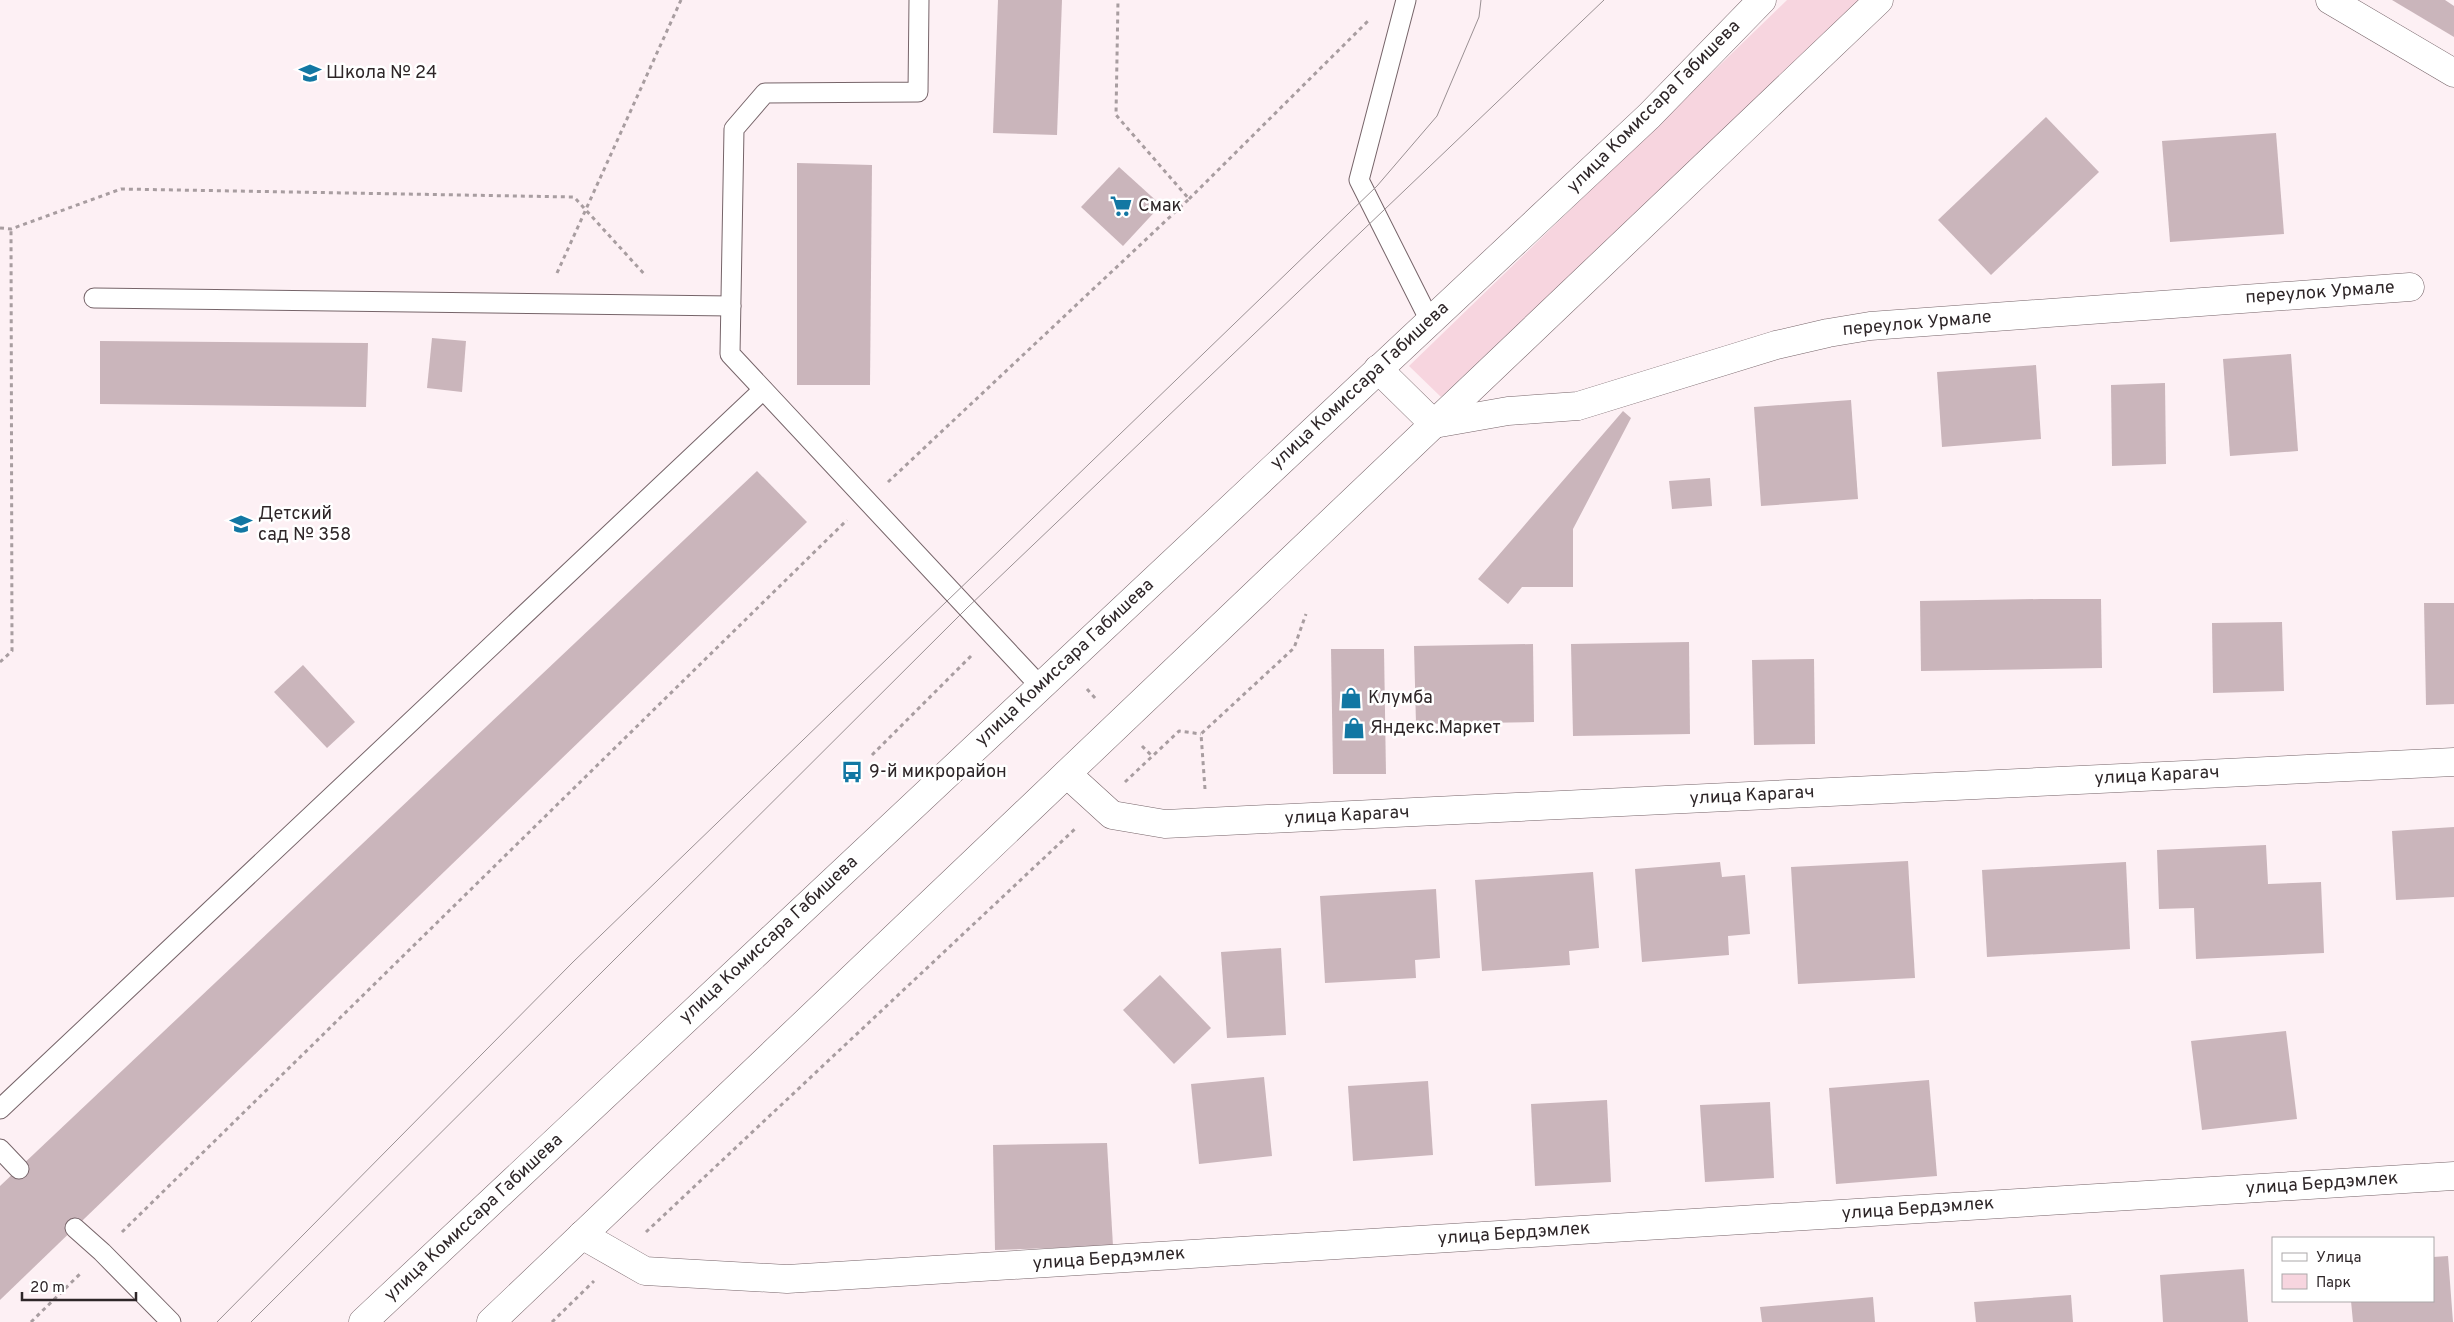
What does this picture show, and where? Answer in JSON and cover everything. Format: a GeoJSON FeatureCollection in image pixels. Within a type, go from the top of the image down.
{"type":"FeatureCollection","features":[{"type":"Feature","properties":{"kind":"street","name":"улица Комиссара Габишева"},"geometry":{"type":"LineString","coordinates":[[363,1322],[1649,116],[1762,0]]}},
{"type":"Feature","properties":{"kind":"street"},"geometry":{"type":"LineString","coordinates":[[491,1322],[1879,0]]}},
{"type":"Feature","properties":{"kind":"street"},"geometry":{"type":"LineString","coordinates":[[2330,0],[2454,73]]}},
{"type":"Feature","properties":{"kind":"street","name":"переулок Урмале"},"geometry":{"type":"LineString","coordinates":[[1434,424],[1508,411],[1578,406],[1776,345],[1870,326],[2410,286]]}},
{"type":"Feature","properties":{"kind":"street"},"geometry":{"type":"LineString","coordinates":[[1378,369],[1434,424]]}},
{"type":"Feature","properties":{"kind":"street","name":"улица Карагач"},"geometry":{"type":"LineString","coordinates":[[1067,774],[1112,815],[1165,824],[2454,762]]}},
{"type":"Feature","properties":{"kind":"street","name":"улица Бердэмлек"},"geometry":{"type":"LineString","coordinates":[[582,1235],[645,1271],[787,1279],[2454,1176]]}},
{"type":"Feature","properties":{"kind":"lane"},"geometry":{"type":"LineString","coordinates":[[919,0],[918,92],[765,93],[734,130],[730,354],[1040,686]]}},
{"type":"Feature","properties":{"kind":"lane"},"geometry":{"type":"LineString","coordinates":[[1406,0],[1359,180],[1430,321]]}},
{"type":"Feature","properties":{"kind":"lane"},"geometry":{"type":"LineString","coordinates":[[94,298],[731,306]]}},
{"type":"Feature","properties":{"kind":"lane"},"geometry":{"type":"LineString","coordinates":[[0,1109],[763,390]]}},
{"type":"Feature","properties":{"kind":"lane"},"geometry":{"type":"LineString","coordinates":[[0,1149],[19,1169]]}},
{"type":"Feature","properties":{"kind":"lane"},"geometry":{"type":"LineString","coordinates":[[75,1228],[102,1252],[171,1322]]}},
{"type":"Feature","properties":{"kind":"path"},"geometry":{"type":"LineString","coordinates":[[544,304],[682,0]]}},
{"type":"Feature","properties":{"kind":"path"},"geometry":{"type":"LineString","coordinates":[[1118,0],[1116,115],[1188,199]]}},
{"type":"Feature","properties":{"kind":"path"},"geometry":{"type":"LineString","coordinates":[[31,1322],[867,501],[1188,199],[1376,14]]}},
{"type":"Feature","properties":{"kind":"path"},"geometry":{"type":"LineString","coordinates":[[0,228],[11,229],[121,189],[574,197],[674,306]]}},
{"type":"Feature","properties":{"kind":"path"},"geometry":{"type":"LineString","coordinates":[[0,662],[12,651],[11,229]]}},
{"type":"Feature","properties":{"kind":"path"},"geometry":{"type":"LineString","coordinates":[[1201,734],[1294,648],[1306,614]]}},
{"type":"Feature","properties":{"kind":"path"},"geometry":{"type":"LineString","coordinates":[[552,1322],[1179,730],[1201,734]]}},
{"type":"Feature","properties":{"kind":"path"},"geometry":{"type":"LineString","coordinates":[[1201,734],[1208,822]]}},
{"type":"Feature","properties":{"kind":"green space"},"geometry":{"type":"Polygon","coordinates":[[[1787,0],[1862,0],[1441,397],[1409,366],[1787,0]]]}},
{"type":"Feature","properties":{"kind":"building"},"geometry":{"type":"Polygon","coordinates":[[[998,0],[1062,0],[1057,135],[993,133],[998,0]]]}},
{"type":"Feature","properties":{"kind":"building"},"geometry":{"type":"Polygon","coordinates":[[[2392,0],[2445,0],[2454,6],[2454,37],[2392,0]]]}},
{"type":"Feature","properties":{"kind":"building"},"geometry":{"type":"Polygon","coordinates":[[[2046,117],[2099,172],[1991,275],[1938,220],[2046,117]]]}},
{"type":"Feature","properties":{"kind":"building"},"geometry":{"type":"Polygon","coordinates":[[[2276,133],[2284,234],[2170,242],[2162,141],[2276,133]]]}},
{"type":"Feature","properties":{"kind":"building"},"geometry":{"type":"Polygon","coordinates":[[[797,163],[872,165],[870,385],[797,385],[797,163]]]}},
{"type":"Feature","properties":{"kind":"building"},"geometry":{"type":"Polygon","coordinates":[[[1119,167],[1161,205],[1123,246],[1081,207],[1119,167]]]}},
{"type":"Feature","properties":{"kind":"building"},"geometry":{"type":"Polygon","coordinates":[[[432,338],[466,341],[462,392],[427,388],[432,338]]]}},
{"type":"Feature","properties":{"kind":"building"},"geometry":{"type":"Polygon","coordinates":[[[100,341],[368,343],[366,407],[100,404],[100,341]]]}},
{"type":"Feature","properties":{"kind":"building"},"geometry":{"type":"Polygon","coordinates":[[[2291,354],[2298,451],[2230,456],[2223,359],[2291,354]]]}},
{"type":"Feature","properties":{"kind":"building"},"geometry":{"type":"Polygon","coordinates":[[[2036,365],[2041,439],[1942,447],[1937,372],[2036,365]]]}},
{"type":"Feature","properties":{"kind":"building"},"geometry":{"type":"Polygon","coordinates":[[[2165,383],[2166,464],[2112,466],[2111,385],[2165,383]]]}},
{"type":"Feature","properties":{"kind":"building"},"geometry":{"type":"Polygon","coordinates":[[[1851,400],[1858,499],[1761,506],[1754,407],[1851,400]]]}},
{"type":"Feature","properties":{"kind":"building"},"geometry":{"type":"Polygon","coordinates":[[[1623,411],[1631,418],[1573,529],[1573,587],[1522,587],[1508,604],[1478,579],[1623,411]]]}},
{"type":"Feature","properties":{"kind":"building"},"geometry":{"type":"Polygon","coordinates":[[[757,471],[807,522],[0,1300],[0,1186],[757,471]]]}},
{"type":"Feature","properties":{"kind":"building"},"geometry":{"type":"Polygon","coordinates":[[[1710,478],[1712,506],[1672,509],[1669,481],[1710,478]]]}},
{"type":"Feature","properties":{"kind":"building"},"geometry":{"type":"Polygon","coordinates":[[[2101,599],[2102,668],[1921,671],[1920,601],[2101,599]]]}},
{"type":"Feature","properties":{"kind":"building"},"geometry":{"type":"Polygon","coordinates":[[[2424,603],[2454,603],[2454,704],[2426,705],[2424,603]]]}},
{"type":"Feature","properties":{"kind":"building"},"geometry":{"type":"Polygon","coordinates":[[[2282,622],[2284,691],[2213,693],[2212,623],[2282,622]]]}},
{"type":"Feature","properties":{"kind":"building"},"geometry":{"type":"Polygon","coordinates":[[[1689,642],[1690,734],[1573,736],[1571,644],[1689,642]]]}},
{"type":"Feature","properties":{"kind":"building"},"geometry":{"type":"Polygon","coordinates":[[[1533,644],[1534,722],[1416,724],[1414,646],[1533,644]]]}},
{"type":"Feature","properties":{"kind":"building"},"geometry":{"type":"Polygon","coordinates":[[[1331,649],[1384,649],[1386,774],[1333,774],[1331,649]]]}},
{"type":"Feature","properties":{"kind":"building"},"geometry":{"type":"Polygon","coordinates":[[[1814,659],[1815,744],[1754,745],[1752,660],[1814,659]]]}},
{"type":"Feature","properties":{"kind":"building"},"geometry":{"type":"Polygon","coordinates":[[[303,665],[355,722],[327,748],[274,692],[303,665]]]}},
{"type":"Feature","properties":{"kind":"building"},"geometry":{"type":"Polygon","coordinates":[[[2454,827],[2454,897],[2396,900],[2392,831],[2454,827]]]}},
{"type":"Feature","properties":{"kind":"building"},"geometry":{"type":"Polygon","coordinates":[[[2266,845],[2268,884],[2321,882],[2324,953],[2196,959],[2194,908],[2159,909],[2157,850],[2266,845]]]}},
{"type":"Feature","properties":{"kind":"building"},"geometry":{"type":"Polygon","coordinates":[[[1908,861],[1915,978],[1798,984],[1791,867],[1908,861]]]}},
{"type":"Feature","properties":{"kind":"building"},"geometry":{"type":"Polygon","coordinates":[[[1720,862],[1722,877],[1745,875],[1750,934],[1728,936],[1729,955],[1642,962],[1635,869],[1720,862]]]}},
{"type":"Feature","properties":{"kind":"building"},"geometry":{"type":"Polygon","coordinates":[[[2126,862],[2130,949],[1987,957],[1982,870],[2126,862]]]}},
{"type":"Feature","properties":{"kind":"building"},"geometry":{"type":"Polygon","coordinates":[[[1593,872],[1599,948],[1569,951],[1570,965],[1482,971],[1475,880],[1593,872]]]}},
{"type":"Feature","properties":{"kind":"building"},"geometry":{"type":"Polygon","coordinates":[[[1436,889],[1440,958],[1415,960],[1416,978],[1325,983],[1320,896],[1436,889]]]}},
{"type":"Feature","properties":{"kind":"building"},"geometry":{"type":"Polygon","coordinates":[[[1281,948],[1286,1035],[1227,1038],[1221,952],[1281,948]]]}},
{"type":"Feature","properties":{"kind":"building"},"geometry":{"type":"Polygon","coordinates":[[[1160,975],[1211,1028],[1174,1064],[1123,1010],[1160,975]]]}},
{"type":"Feature","properties":{"kind":"building"},"geometry":{"type":"Polygon","coordinates":[[[2286,1031],[2297,1119],[2202,1130],[2191,1041],[2286,1031]]]}},
{"type":"Feature","properties":{"kind":"building"},"geometry":{"type":"Polygon","coordinates":[[[1264,1077],[1272,1156],[1199,1164],[1191,1084],[1264,1077]]]}},
{"type":"Feature","properties":{"kind":"building"},"geometry":{"type":"Polygon","coordinates":[[[1929,1080],[1937,1176],[1836,1184],[1829,1088],[1929,1080]]]}},
{"type":"Feature","properties":{"kind":"building"},"geometry":{"type":"Polygon","coordinates":[[[1428,1081],[1433,1155],[1353,1161],[1348,1086],[1428,1081]]]}},
{"type":"Feature","properties":{"kind":"building"},"geometry":{"type":"Polygon","coordinates":[[[1607,1100],[1611,1182],[1535,1186],[1531,1104],[1607,1100]]]}},
{"type":"Feature","properties":{"kind":"building"},"geometry":{"type":"Polygon","coordinates":[[[1770,1102],[1774,1178],[1705,1182],[1700,1105],[1770,1102]]]}},
{"type":"Feature","properties":{"kind":"building"},"geometry":{"type":"Polygon","coordinates":[[[1107,1143],[1113,1246],[995,1250],[993,1145],[1107,1143]]]}},
{"type":"Feature","properties":{"kind":"building"},"geometry":{"type":"Polygon","coordinates":[[[2448,1256],[2453,1322],[2353,1322],[2351,1302],[2434,1302],[2434,1257],[2448,1256]]]}},
{"type":"Feature","properties":{"kind":"building"},"geometry":{"type":"Polygon","coordinates":[[[2244,1269],[2248,1322],[2163,1322],[2160,1275],[2244,1269]]]}},
{"type":"Feature","properties":{"kind":"building"},"geometry":{"type":"Polygon","coordinates":[[[2071,1295],[2073,1322],[1976,1322],[1974,1302],[2071,1295]]]}},
{"type":"Feature","properties":{"kind":"building"},"geometry":{"type":"Polygon","coordinates":[[[1873,1297],[1875,1322],[1762,1322],[1760,1307],[1873,1297]]]}},
{"type":"Feature","properties":{"kind":"tram line"},"geometry":{"type":"LineString","coordinates":[[217,1322],[573,962],[1377,186],[1437,116],[1479,17],[1481,0]]}},
{"type":"Feature","properties":{"kind":"tram line"},"geometry":{"type":"LineString","coordinates":[[251,1322],[967,608],[1604,0]]}},
{"type":"Feature","properties":{"kind":"place","name":"Школа № 24"},"geometry":{"type":"Point","coordinates":[310,73]}},
{"type":"Feature","properties":{"kind":"place","name":"Смак"},"geometry":{"type":"Point","coordinates":[1121,206]}},
{"type":"Feature","properties":{"kind":"place","name":"Детский сад № 358"},"geometry":{"type":"Point","coordinates":[241,524]}},
{"type":"Feature","properties":{"kind":"place","name":"Клумба"},"geometry":{"type":"Point","coordinates":[1351,698]}},
{"type":"Feature","properties":{"kind":"place","name":"Яндекс.Маркет"},"geometry":{"type":"Point","coordinates":[1354,728]}},
{"type":"Feature","properties":{"kind":"place","name":"9-й микрорайон"},"geometry":{"type":"Point","coordinates":[852,772]}}]}
